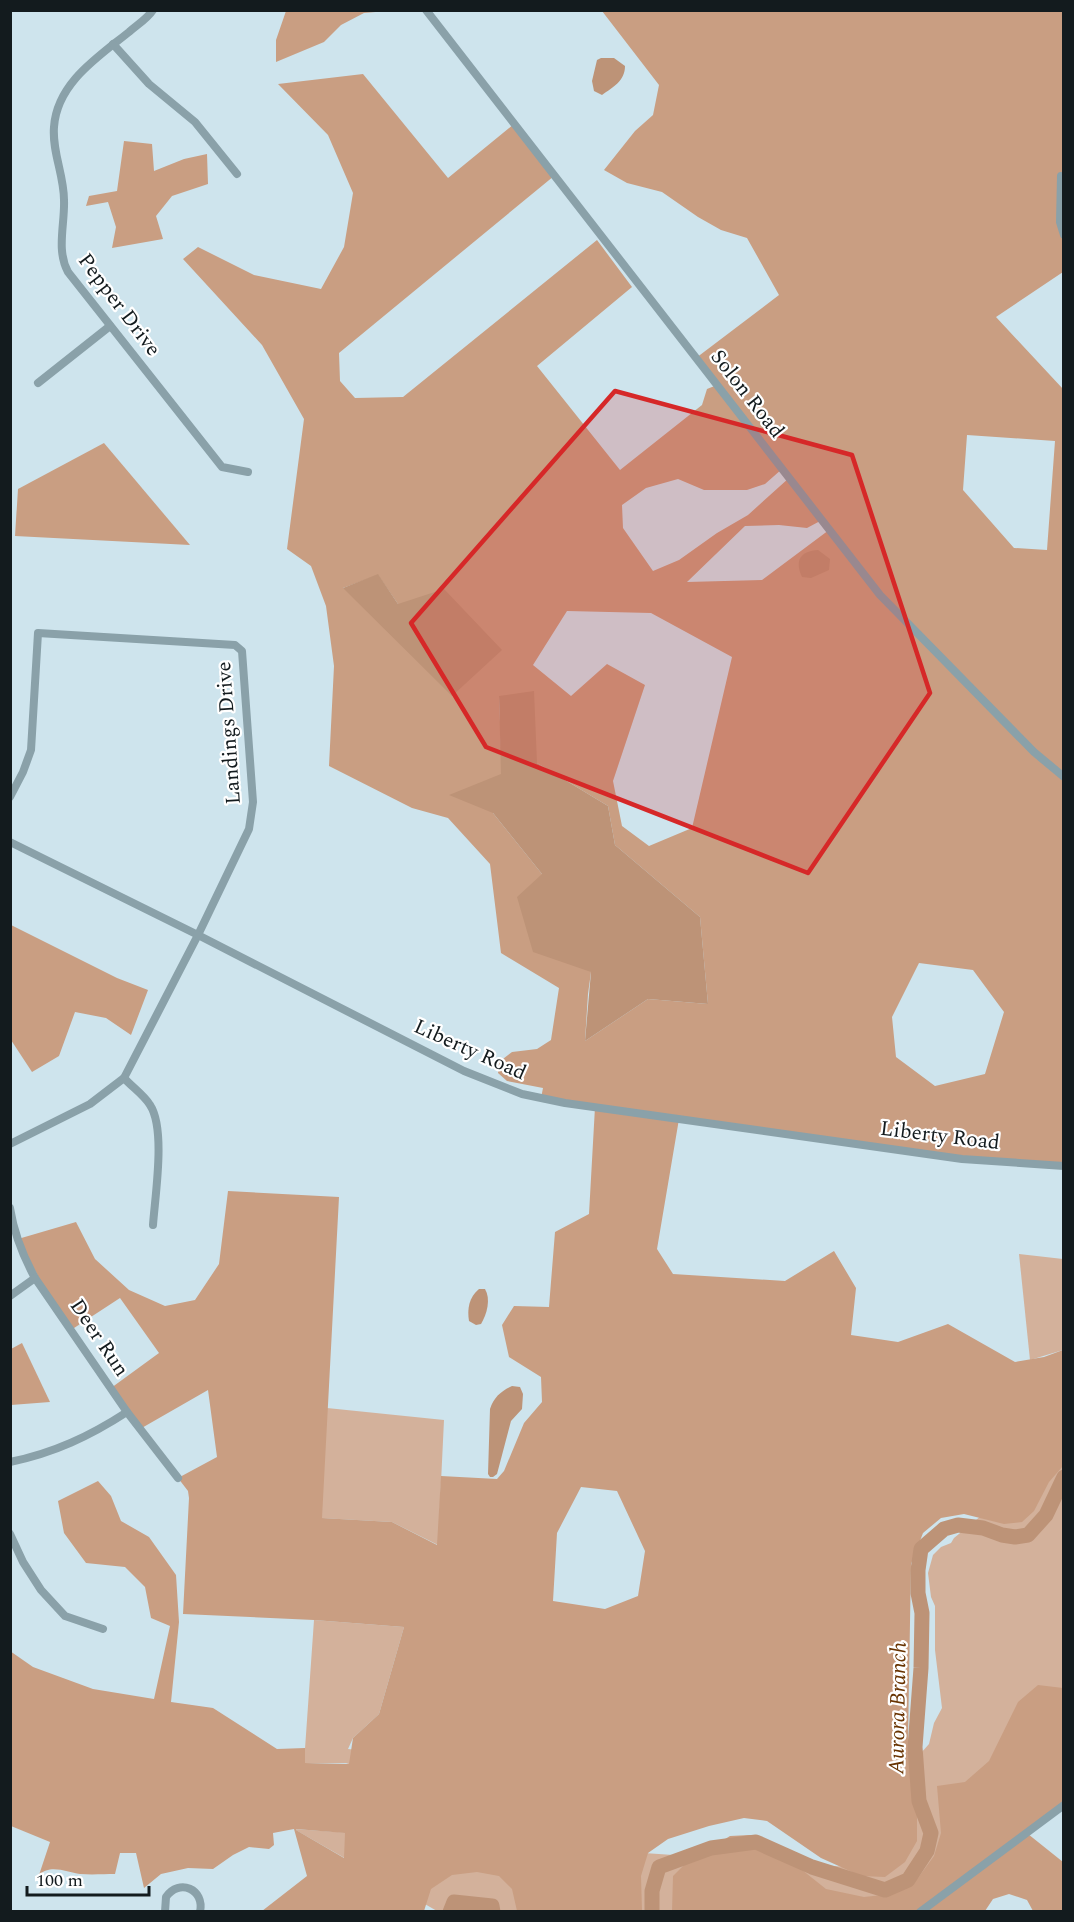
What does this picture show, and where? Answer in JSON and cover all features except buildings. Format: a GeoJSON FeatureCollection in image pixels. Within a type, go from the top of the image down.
{"type":"FeatureCollection","features":[{"type":"Feature","properties":{"kind":"street","name":"Pepper Drive"},"geometry":{"type":"LineString","coordinates":[[153,10],[82,70],[58,107],[54,125],[54,144],[64,198],[62,262],[222,467],[248,472]]}},
{"type":"Feature","properties":{"kind":"street","name":"Solon Road"},"geometry":{"type":"LineString","coordinates":[[426,10],[880,595],[1034,752],[1064,777]]}},
{"type":"Feature","properties":{"kind":"street"},"geometry":{"type":"LineString","coordinates":[[113,44],[149,84],[195,122],[237,174]]}},
{"type":"Feature","properties":{"kind":"street"},"geometry":{"type":"LineString","coordinates":[[1061,176],[1060,222],[1064,235]]}},
{"type":"Feature","properties":{"kind":"street"},"geometry":{"type":"LineString","coordinates":[[38,383],[110,326]]}},
{"type":"Feature","properties":{"kind":"street","name":"Landings Drive"},"geometry":{"type":"LineString","coordinates":[[10,797],[31,750],[38,633],[235,645],[242,651],[253,802],[249,829],[124,1078]]}},
{"type":"Feature","properties":{"kind":"street","name":"Liberty Road"},"geometry":{"type":"LineString","coordinates":[[10,842],[198,934],[464,1071],[522,1094],[575,1104],[962,1159],[1064,1166]]}},
{"type":"Feature","properties":{"kind":"street"},"geometry":{"type":"LineString","coordinates":[[10,1143],[90,1104],[124,1078],[150,1105],[159,1135],[153,1225]]}},
{"type":"Feature","properties":{"kind":"street","name":"Deer Run"},"geometry":{"type":"LineString","coordinates":[[10,1208],[22,1255],[35,1278],[127,1412],[178,1478]]}},
{"type":"Feature","properties":{"kind":"street"},"geometry":{"type":"LineString","coordinates":[[10,1296],[35,1278]]}},
{"type":"Feature","properties":{"kind":"street"},"geometry":{"type":"LineString","coordinates":[[10,1462],[38,1456],[66,1446],[94,1433],[127,1412]]}},
{"type":"Feature","properties":{"kind":"street"},"geometry":{"type":"LineString","coordinates":[[10,1534],[23,1562],[41,1590],[65,1616],[103,1629]]}},
{"type":"Feature","properties":{"kind":"street"},"geometry":{"type":"LineString","coordinates":[[920,1911],[1064,1804]]}},
{"type":"Feature","properties":{"kind":"street"},"geometry":{"type":"LineString","coordinates":[[165,1911],[166,1897],[174,1888],[180,1886],[197,1893],[201,1904],[200,1911]]}},
{"type":"Feature","properties":{"kind":"highlighted area"},"geometry":{"type":"Polygon","coordinates":[[[615,391],[852,455],[930,693],[808,873],[486,747],[411,623],[615,391]]]}},
{"type":"Feature","properties":{"kind":"shaded area"},"geometry":{"type":"Polygon","coordinates":[[[286,10],[387,11],[364,13],[341,25],[324,42],[276,62],[276,40],[286,10]]]}},
{"type":"Feature","properties":{"kind":"shaded area"},"geometry":{"type":"Polygon","coordinates":[[[602,11],[1063,11],[1064,173],[1061,176],[1063,272],[996,317],[1063,389],[1063,1166],[1036,1166],[679,1119],[657,1249],[673,1274],[785,1281],[834,1251],[856,1288],[851,1335],[898,1342],[948,1324],[1015,1362],[1044,1357],[1063,1350],[1063,1466],[1049,1482],[1034,1511],[1022,1522],[1004,1524],[964,1514],[941,1518],[923,1533],[911,1564],[908,1739],[917,1815],[917,1841],[905,1862],[885,1877],[861,1876],[821,1858],[767,1821],[744,1818],[668,1839],[648,1853],[641,1876],[642,1911],[517,1911],[512,1889],[499,1876],[477,1872],[452,1875],[431,1889],[424,1911],[262,1911],[307,1876],[294,1829],[273,1833],[274,1845],[269,1849],[249,1847],[213,1869],[188,1868],[161,1874],[144,1888],[136,1853],[120,1853],[115,1874],[80,1874],[53,1869],[39,1875],[50,1842],[11,1826],[10,1651],[33,1667],[93,1689],[154,1699],[170,1626],[151,1618],[145,1587],[125,1567],[86,1563],[64,1533],[58,1501],[98,1481],[111,1496],[121,1521],[149,1537],[176,1575],[179,1622],[171,1702],[213,1708],[277,1749],[305,1748],[305,1763],[349,1764],[353,1738],[379,1714],[404,1627],[183,1614],[189,1498],[188,1491],[178,1478],[217,1457],[208,1390],[140,1429],[111,1388],[159,1353],[120,1298],[71,1330],[52,1302],[18,1239],[76,1222],[95,1259],[129,1290],[165,1306],[195,1300],[219,1264],[228,1191],[339,1197],[322,1518],[392,1522],[437,1545],[441,1476],[497,1479],[504,1471],[524,1423],[542,1402],[541,1377],[509,1357],[502,1325],[514,1306],[549,1307],[555,1232],[589,1214],[595,1107],[541,1098],[543,1088],[507,1081],[498,1073],[499,1062],[512,1052],[537,1049],[551,1040],[559,988],[501,953],[490,864],[448,818],[412,808],[329,766],[334,666],[326,606],[311,566],[287,549],[304,419],[262,345],[183,259],[198,247],[254,275],[321,289],[344,247],[353,193],[328,135],[278,84],[363,74],[448,178],[514,124],[554,176],[339,353],[340,381],[355,398],[403,397],[597,240],[632,287],[537,366],[620,470],[702,405],[707,389],[717,385],[696,358],[779,295],[747,238],[721,230],[662,192],[627,183],[604,170],[635,131],[653,115],[659,85],[602,11]],[[967,435],[963,490],[1014,548],[1047,550],[1055,441],[967,435]],[[782,469],[765,484],[747,490],[704,490],[678,479],[646,488],[622,505],[623,528],[653,571],[679,560],[717,533],[748,515],[789,478],[782,469]],[[822,520],[807,528],[779,525],[745,526],[687,582],[762,580],[829,530],[822,520]],[[378,575],[343,588],[398,604],[378,575]],[[567,611],[533,665],[571,696],[607,664],[645,685],[613,781],[622,826],[649,846],[692,828],[732,657],[651,613],[567,611]],[[499,696],[502,774],[493,813],[542,874],[591,972],[585,1041],[648,999],[708,1004],[700,917],[615,845],[608,806],[537,763],[499,696]],[[919,963],[892,1017],[896,1057],[935,1086],[985,1074],[1004,1012],[973,970],[919,963]],[[581,1487],[557,1533],[553,1601],[605,1609],[638,1596],[645,1551],[617,1491],[581,1487]],[[296,1829],[344,1858],[345,1833],[296,1829]]]}},
{"type":"Feature","properties":{"kind":"shaded area"},"geometry":{"type":"Polygon","coordinates":[[[614,58],[625,66],[621,80],[602,95],[594,91],[592,81],[597,60],[614,58]]]}},
{"type":"Feature","properties":{"kind":"shaded area"},"geometry":{"type":"Polygon","coordinates":[[[124,141],[152,144],[154,171],[184,159],[207,154],[208,184],[172,196],[156,216],[163,239],[112,248],[116,227],[108,202],[86,206],[89,196],[117,191],[124,141]]]}},
{"type":"Feature","properties":{"kind":"shaded area"},"geometry":{"type":"Polygon","coordinates":[[[104,443],[190,545],[15,536],[18,489],[104,443]]]}},
{"type":"Feature","properties":{"kind":"shaded area"},"geometry":{"type":"Polygon","coordinates":[[[818,550],[830,559],[829,570],[811,578],[802,577],[799,561],[803,554],[818,550]]]}},
{"type":"Feature","properties":{"kind":"shaded area"},"geometry":{"type":"Polygon","coordinates":[[[378,574],[398,604],[444,589],[502,650],[452,696],[343,588],[378,574]]]}},
{"type":"Feature","properties":{"kind":"shaded area"},"geometry":{"type":"Polygon","coordinates":[[[534,691],[537,763],[608,806],[615,845],[700,917],[708,1004],[648,999],[585,1041],[591,972],[533,952],[517,897],[542,874],[493,813],[449,795],[501,774],[499,696],[534,691]]]}},
{"type":"Feature","properties":{"kind":"shaded area"},"geometry":{"type":"Polygon","coordinates":[[[11,925],[117,978],[148,990],[131,1035],[106,1018],[75,1012],[59,1056],[32,1072],[11,1040],[11,925]]]}},
{"type":"Feature","properties":{"kind":"shaded area"},"geometry":{"type":"Polygon","coordinates":[[[1019,1254],[1063,1259],[1063,1350],[1030,1360],[1019,1254]]]}},
{"type":"Feature","properties":{"kind":"shaded area"},"geometry":{"type":"Polygon","coordinates":[[[479,1289],[485,1289],[488,1302],[481,1324],[476,1325],[469,1321],[468,1312],[471,1299],[479,1289]]]}},
{"type":"Feature","properties":{"kind":"shaded area"},"geometry":{"type":"Polygon","coordinates":[[[22,1343],[50,1402],[11,1405],[11,1349],[22,1343]]]}},
{"type":"Feature","properties":{"kind":"shaded area"},"geometry":{"type":"Polygon","coordinates":[[[512,1386],[520,1387],[523,1394],[522,1409],[511,1421],[497,1474],[490,1477],[488,1474],[490,1409],[498,1395],[512,1386]]]}},
{"type":"Feature","properties":{"kind":"shaded area"},"geometry":{"type":"Polygon","coordinates":[[[327,1408],[444,1420],[438,1545],[392,1522],[321,1518],[327,1408]]]}},
{"type":"Feature","properties":{"kind":"shaded area"},"geometry":{"type":"Polygon","coordinates":[[[1063,1453],[1063,1809],[924,1911],[437,1911],[294,1829],[580,1849],[346,1763],[304,1763],[314,1620],[404,1627],[379,1714],[353,1738],[348,1749],[389,1753],[615,1851],[878,1869],[904,1772],[929,1744],[934,1723],[942,1708],[935,1650],[935,1606],[931,1597],[928,1573],[933,1555],[941,1547],[951,1543],[954,1538],[1042,1466],[1063,1453]]]}},
{"type":"Feature","properties":{"kind":"shaded area"},"geometry":{"type":"Polygon","coordinates":[[[1038,1685],[1063,1688],[1063,1805],[1028,1834],[1063,1862],[1063,1911],[1033,1911],[1027,1900],[1009,1894],[993,1899],[985,1911],[672,1912],[673,1876],[686,1863],[730,1836],[750,1835],[767,1842],[826,1889],[864,1897],[892,1894],[918,1878],[934,1856],[941,1833],[937,1786],[965,1782],[989,1761],[1018,1702],[1038,1685]]]}},
{"type":"Feature","properties":{"kind":"shaded area"},"geometry":{"type":"Polygon","coordinates":[[[474,1899],[489,1901],[498,1911],[455,1911],[460,1903],[474,1899]]]}},
{"type":"Feature","properties":{"kind":"waterway","name":"Aurora Branch"},"geometry":{"type":"LineString","coordinates":[[652,1912],[652,1891],[659,1867],[711,1848],[756,1842],[812,1867],[885,1890],[908,1880],[927,1851],[931,1833],[919,1801],[915,1747],[921,1668],[922,1613],[918,1593],[921,1549],[944,1529],[958,1525],[983,1528],[1015,1537],[1028,1535],[1046,1515],[1064,1477]]}},
{"type":"Feature","properties":{"kind":"waterway","name":"Aurora Branch"},"geometry":{"type":"LineString","coordinates":[[450,1912],[454,1902],[492,1906],[493,1912]]}}]}
